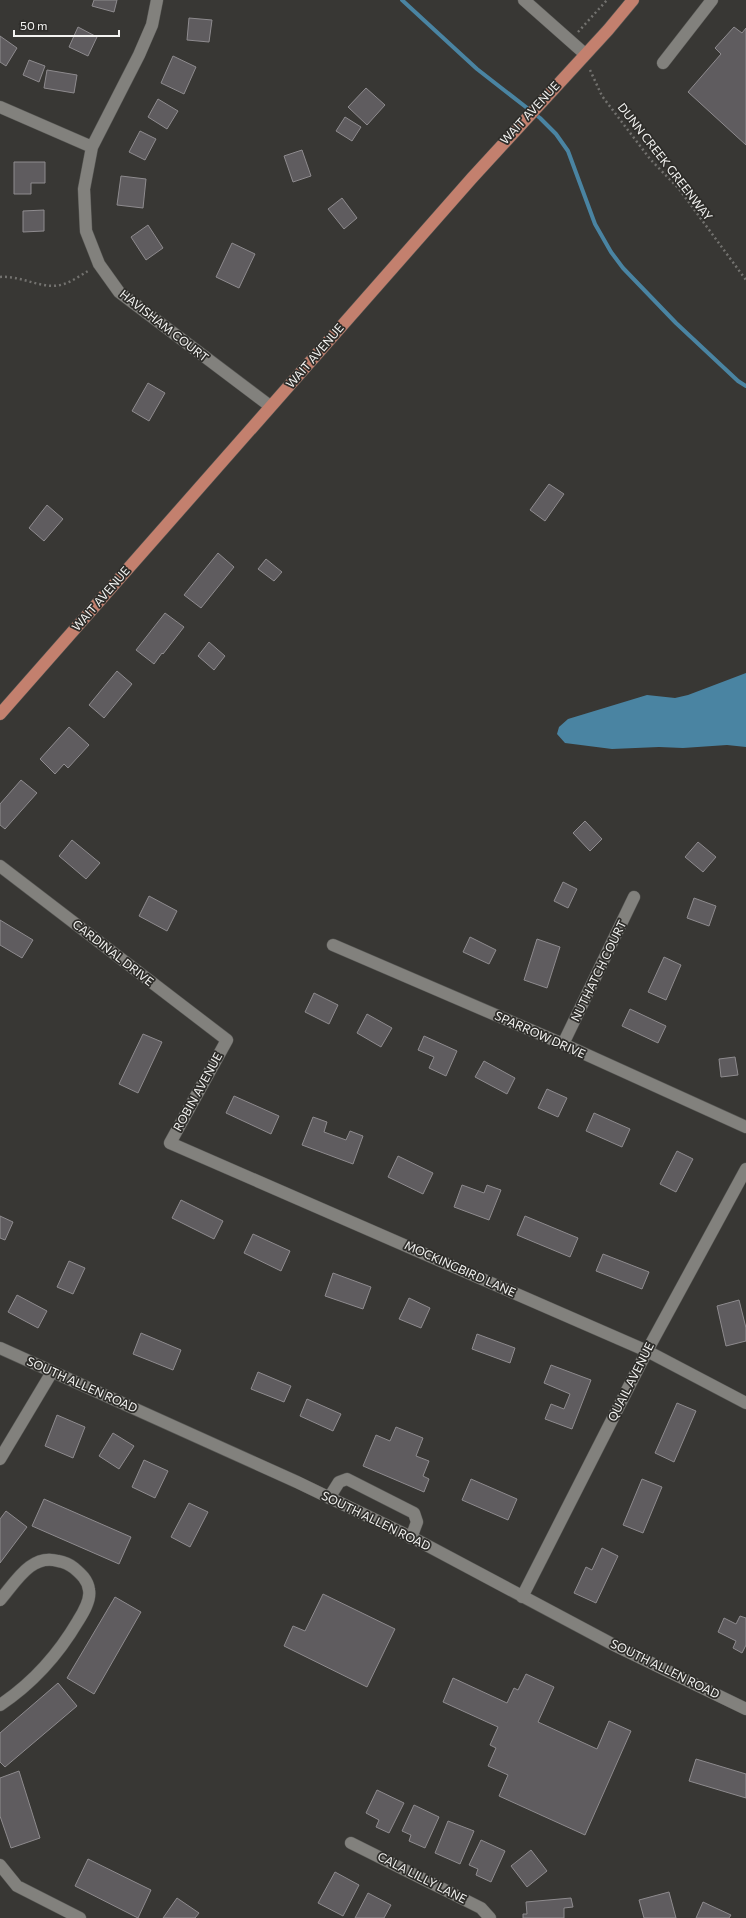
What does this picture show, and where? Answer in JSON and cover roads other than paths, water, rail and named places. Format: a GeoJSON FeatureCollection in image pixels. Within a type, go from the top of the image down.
{"type":"FeatureCollection","features":[{"type":"Feature","properties":{"kind":"main road","name":"WAIT AVENUE"},"geometry":{"type":"LineString","coordinates":[[0,714],[519,125],[633,0]]}},
{"type":"Feature","properties":{"kind":"street","name":"HAVISHAM COURT"},"geometry":{"type":"LineString","coordinates":[[156,0],[152,25],[139,55],[92,146],[84,189],[86,231],[99,264],[119,292],[270,406]]}},
{"type":"Feature","properties":{"kind":"street"},"geometry":{"type":"LineString","coordinates":[[524,0],[585,54]]}},
{"type":"Feature","properties":{"kind":"street"},"geometry":{"type":"LineString","coordinates":[[663,63],[712,0]]}},
{"type":"Feature","properties":{"kind":"street"},"geometry":{"type":"LineString","coordinates":[[0,107],[92,146]]}},
{"type":"Feature","properties":{"kind":"street","name":"CARDINAL DRIVE"},"geometry":{"type":"LineString","coordinates":[[0,866],[227,1040]]}},
{"type":"Feature","properties":{"kind":"street","name":"NUTHATCH COURT"},"geometry":{"type":"LineString","coordinates":[[563,1044],[634,897]]}},
{"type":"Feature","properties":{"kind":"street","name":"SPARROW DRIVE"},"geometry":{"type":"LineString","coordinates":[[333,945],[563,1044],[746,1127]]}},
{"type":"Feature","properties":{"kind":"street","name":"ROBIN AVENUE"},"geometry":{"type":"LineString","coordinates":[[170,1143],[227,1040]]}},
{"type":"Feature","properties":{"kind":"street","name":"MOCKINGBIRD LANE"},"geometry":{"type":"LineString","coordinates":[[170,1143],[646,1351],[746,1404]]}},
{"type":"Feature","properties":{"kind":"street","name":"QUAIL AVENUE"},"geometry":{"type":"LineString","coordinates":[[522,1597],[646,1351],[746,1169]]}},
{"type":"Feature","properties":{"kind":"street","name":"SOUTH ALLEN ROAD"},"geometry":{"type":"LineString","coordinates":[[0,1348],[241,1455],[411,1538],[614,1645],[746,1708]]}},
{"type":"Feature","properties":{"kind":"street"},"geometry":{"type":"LineString","coordinates":[[0,1459],[52,1372]]}},
{"type":"Feature","properties":{"kind":"street"},"geometry":{"type":"LineString","coordinates":[[329,1498],[339,1482],[347,1479],[414,1513],[417,1522],[411,1538]]}},
{"type":"Feature","properties":{"kind":"street"},"geometry":{"type":"LineString","coordinates":[[0,1600],[26,1569],[39,1560],[54,1559],[70,1564],[83,1575],[89,1591],[85,1610],[70,1636],[50,1662],[31,1681],[0,1704]]}},
{"type":"Feature","properties":{"kind":"street","name":"CALA LILLY LANE"},"geometry":{"type":"LineString","coordinates":[[351,1843],[481,1908],[490,1918]]}},
{"type":"Feature","properties":{"kind":"street"},"geometry":{"type":"LineString","coordinates":[[0,1865],[17,1886],[80,1918]]}},
{"type":"Feature","properties":{"kind":"water"},"geometry":{"type":"Polygon","coordinates":[[[746,673],[746,747],[727,745],[683,748],[659,747],[612,749],[565,743],[557,734],[559,727],[568,719],[647,695],[675,698],[688,695],[746,673]]]}},
{"type":"Feature","properties":{"kind":"waterway"},"geometry":{"type":"LineString","coordinates":[[402,0],[477,69],[540,118],[556,134],[568,151],[595,224],[611,252],[623,268],[676,323],[738,381],[746,386]]}}]}
